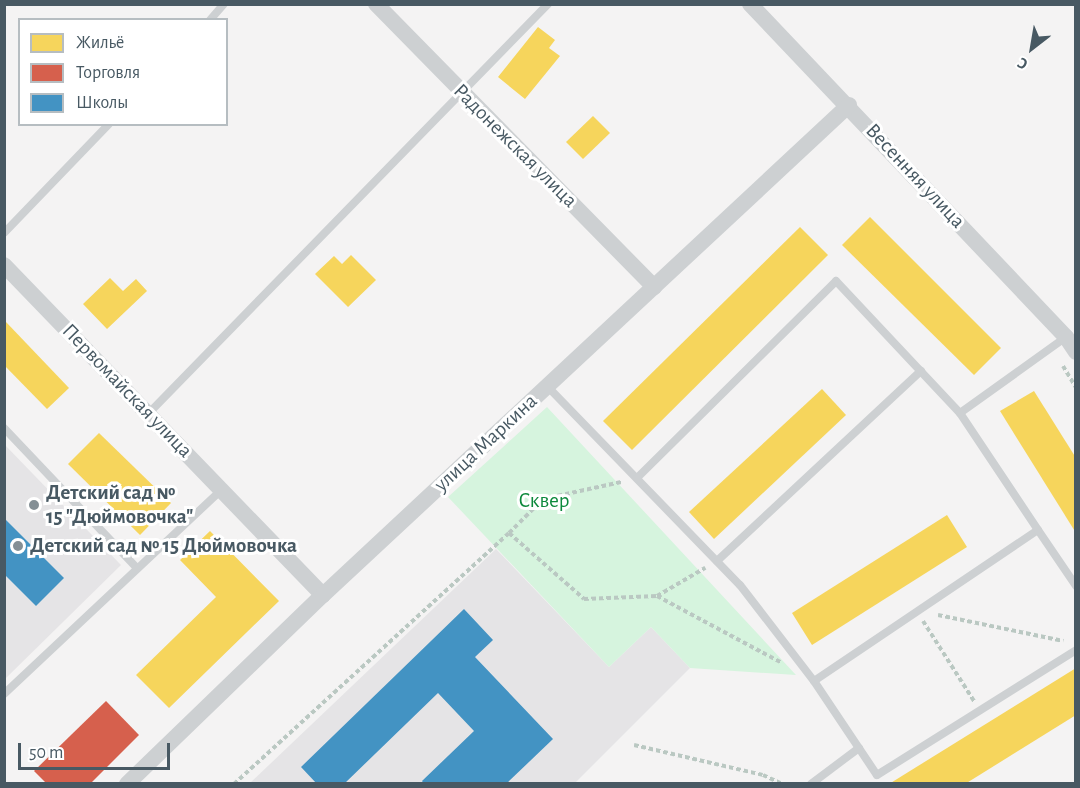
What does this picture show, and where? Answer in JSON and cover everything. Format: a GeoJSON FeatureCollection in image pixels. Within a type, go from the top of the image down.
{"type":"FeatureCollection","features":[{"type":"Feature","properties":{"kind":"street","name":"Радонежская улица"},"geometry":{"type":"LineString","coordinates":[[376,4],[654,287]]}},
{"type":"Feature","properties":{"kind":"street","name":"Весенняя улица"},"geometry":{"type":"LineString","coordinates":[[750,4],[849,105],[1066,337],[1076,352]]}},
{"type":"Feature","properties":{"kind":"street","name":"улица Маркина"},"geometry":{"type":"LineString","coordinates":[[127,783],[323,595],[849,105]]}},
{"type":"Feature","properties":{"kind":"street","name":"Первомайская улица"},"geometry":{"type":"LineString","coordinates":[[4,265],[323,595]]}},
{"type":"Feature","properties":{"kind":"lane"},"geometry":{"type":"LineString","coordinates":[[212,18],[224,4]]}},
{"type":"Feature","properties":{"kind":"lane"},"geometry":{"type":"LineString","coordinates":[[148,414],[460,91],[548,4]]}},
{"type":"Feature","properties":{"kind":"lane"},"geometry":{"type":"LineString","coordinates":[[4,233],[107,126]]}},
{"type":"Feature","properties":{"kind":"lane"},"geometry":{"type":"LineString","coordinates":[[637,478],[836,281],[960,413],[1076,586]]}},
{"type":"Feature","properties":{"kind":"lane"},"geometry":{"type":"LineString","coordinates":[[960,413],[1066,337]]}},
{"type":"Feature","properties":{"kind":"lane"},"geometry":{"type":"LineString","coordinates":[[717,561],[921,371]]}},
{"type":"Feature","properties":{"kind":"lane"},"geometry":{"type":"LineString","coordinates":[[547,386],[717,561],[814,681],[877,775],[1076,650]]}},
{"type":"Feature","properties":{"kind":"lane"},"geometry":{"type":"LineString","coordinates":[[4,428],[136,567]]}},
{"type":"Feature","properties":{"kind":"lane"},"geometry":{"type":"LineString","coordinates":[[4,694],[136,567],[223,489]]}},
{"type":"Feature","properties":{"kind":"lane"},"geometry":{"type":"LineString","coordinates":[[814,681],[1038,530]]}},
{"type":"Feature","properties":{"kind":"lane"},"geometry":{"type":"LineString","coordinates":[[811,783],[859,748]]}},
{"type":"Feature","properties":{"kind":"path"},"geometry":{"type":"LineString","coordinates":[[234,783],[509,532],[543,498],[637,478]]}},
{"type":"Feature","properties":{"kind":"path"},"geometry":{"type":"LineString","coordinates":[[509,532],[584,600],[657,596],[717,561]]}},
{"type":"Feature","properties":{"kind":"path"},"geometry":{"type":"LineString","coordinates":[[657,596],[814,681]]}},
{"type":"Feature","properties":{"kind":"path"},"geometry":{"type":"LineString","coordinates":[[917,610],[1076,644]]}},
{"type":"Feature","properties":{"kind":"path"},"geometry":{"type":"LineString","coordinates":[[917,610],[980,710]]}},
{"type":"Feature","properties":{"kind":"path"},"geometry":{"type":"LineString","coordinates":[[634,745],[763,775],[782,783]]}},
{"type":"Feature","properties":{"kind":"shaded area","name":"Детский сад № 15 \"Дюймовочка\""},"geometry":{"type":"Polygon","coordinates":[[[5,445],[121,565],[5,679],[5,445]]]}},
{"type":"Feature","properties":{"kind":"shaded area"},"geometry":{"type":"Polygon","coordinates":[[[496,549],[609,667],[651,627],[690,668],[575,783],[249,784],[496,549]]]}},
{"type":"Feature","properties":{"kind":"green space","name":"Сквер"},"geometry":{"type":"Polygon","coordinates":[[[547,407],[796,675],[690,668],[651,627],[609,667],[448,497],[547,407]]]}},
{"type":"Feature","properties":{"kind":"building: Жильё"},"geometry":{"type":"Polygon","coordinates":[[[538,27],[555,40],[549,48],[560,56],[525,99],[498,77],[538,27]]]}},
{"type":"Feature","properties":{"kind":"building: Жильё"},"geometry":{"type":"Polygon","coordinates":[[[593,116],[610,133],[583,159],[566,142],[593,116]]]}},
{"type":"Feature","properties":{"kind":"building: Жильё"},"geometry":{"type":"Polygon","coordinates":[[[870,217],[1001,348],[974,375],[842,245],[870,217]]]}},
{"type":"Feature","properties":{"kind":"building: Жильё"},"geometry":{"type":"Polygon","coordinates":[[[800,227],[828,255],[632,450],[603,421],[800,227]]]}},
{"type":"Feature","properties":{"kind":"building: Жильё"},"geometry":{"type":"Polygon","coordinates":[[[351,255],[376,280],[348,307],[315,274],[334,256],[342,264],[351,255]]]}},
{"type":"Feature","properties":{"kind":"building: Жильё"},"geometry":{"type":"Polygon","coordinates":[[[110,278],[123,291],[136,279],[147,291],[107,329],[83,304],[110,278]]]}},
{"type":"Feature","properties":{"kind":"building: Жильё"},"geometry":{"type":"Polygon","coordinates":[[[6,322],[69,388],[47,409],[4,365],[6,322]]]}},
{"type":"Feature","properties":{"kind":"building: Жильё"},"geometry":{"type":"Polygon","coordinates":[[[822,389],[846,415],[714,539],[689,512],[822,389]]]}},
{"type":"Feature","properties":{"kind":"building: Жильё"},"geometry":{"type":"Polygon","coordinates":[[[1034,391],[1076,458],[1076,533],[1000,411],[1034,391]]]}},
{"type":"Feature","properties":{"kind":"building: Жильё"},"geometry":{"type":"Polygon","coordinates":[[[99,433],[171,503],[140,535],[68,464],[99,433]]]}},
{"type":"Feature","properties":{"kind":"building: Жильё"},"geometry":{"type":"Polygon","coordinates":[[[947,515],[967,547],[812,645],[792,613],[947,515]]]}},
{"type":"Feature","properties":{"kind":"building: Жильё"},"geometry":{"type":"Polygon","coordinates":[[[210,531],[279,601],[169,708],[136,675],[216,597],[180,560],[210,531]]]}},
{"type":"Feature","properties":{"kind":"building: Жильё"},"geometry":{"type":"Polygon","coordinates":[[[1076,668],[1076,715],[965,784],[889,784],[1076,668]]]}},
{"type":"Feature","properties":{"kind":"building: Торговля"},"geometry":{"type":"Polygon","coordinates":[[[106,701],[139,735],[90,784],[47,784],[34,771],[106,701]]]}},
{"type":"Feature","properties":{"kind":"building: Школы","name":"Детский сад № 15 Дюймовочка"},"geometry":{"type":"Polygon","coordinates":[[[4,518],[64,578],[36,606],[4,574],[4,518]]]}},
{"type":"Feature","properties":{"kind":"building: Школы"},"geometry":{"type":"Polygon","coordinates":[[[464,609],[493,640],[475,657],[553,739],[506,784],[424,784],[422,781],[474,731],[438,693],[344,784],[317,784],[301,767],[464,609]]]}},
{"type":"Feature","properties":{"kind":"place","name":"Детский сад № 15 \"Дюймовочка\""},"geometry":{"type":"Point","coordinates":[34,505]}},
{"type":"Feature","properties":{"kind":"place","name":"Детский сад № 15 Дюймовочка"},"geometry":{"type":"Point","coordinates":[18,546]}}]}
